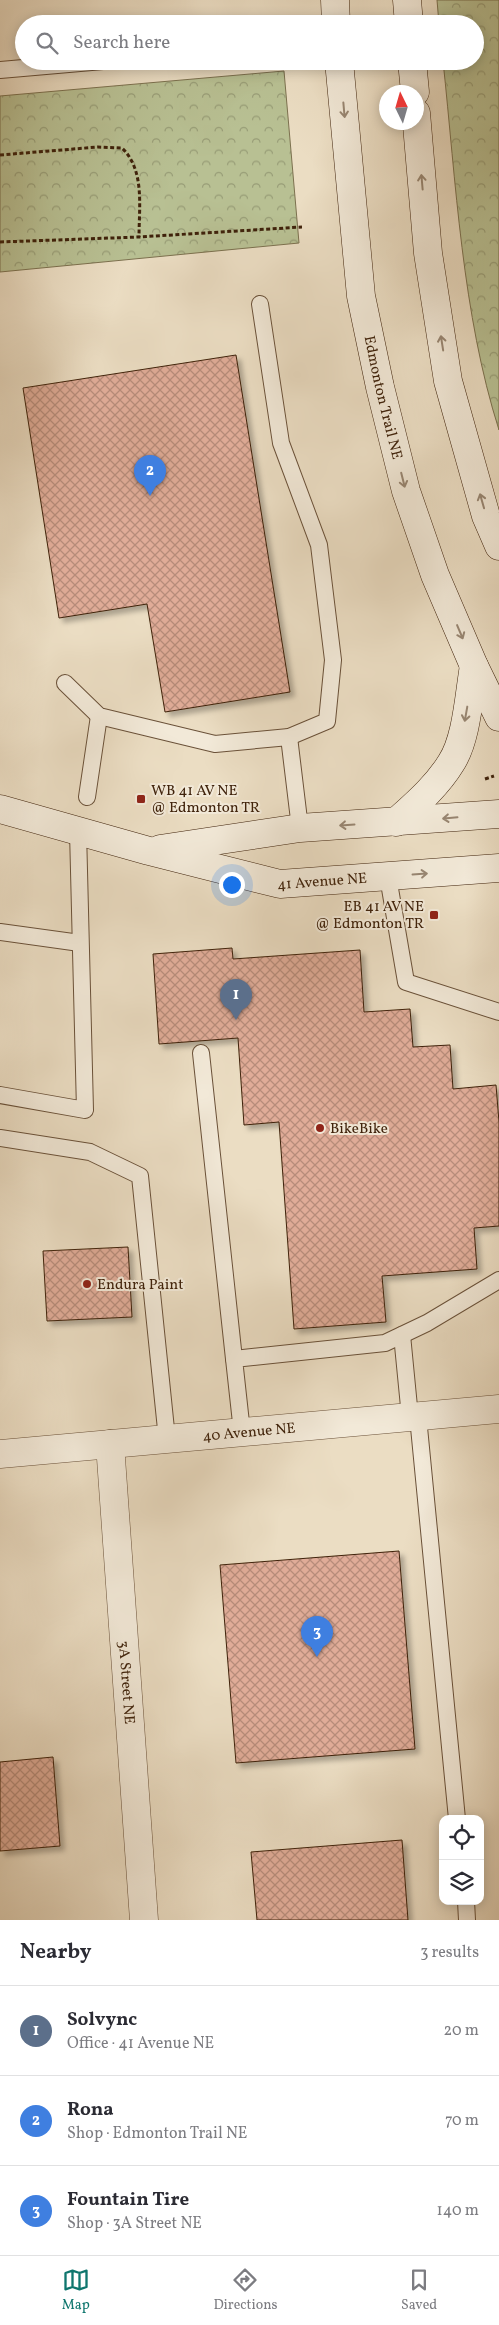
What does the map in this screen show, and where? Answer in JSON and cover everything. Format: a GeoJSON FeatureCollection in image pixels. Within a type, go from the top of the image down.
{"type":"FeatureCollection","features":[{"type":"Feature","properties":{"kind":"street"},"geometry":{"type":"LineString","coordinates":[[335,0],[336,15]]}},
{"type":"Feature","properties":{"kind":"street"},"geometry":{"type":"LineString","coordinates":[[407,0],[408,15]]}},
{"type":"Feature","properties":{"kind":"street","name":"Edmonton Trail NE"},"geometry":{"type":"LineString","coordinates":[[340,70],[361,296],[380,387],[406,490],[435,575],[474,666],[499,717]]}},
{"type":"Feature","properties":{"kind":"street"},"geometry":{"type":"LineString","coordinates":[[413,70],[414,85]]}},
{"type":"Feature","properties":{"kind":"street"},"geometry":{"type":"LineString","coordinates":[[417,130],[428,254],[448,381],[486,516],[499,546]]}},
{"type":"Feature","properties":{"kind":"street"},"geometry":{"type":"LineString","coordinates":[[396,822],[422,798],[452,762],[463,731],[474,666]]}},
{"type":"Feature","properties":{"kind":"street","name":"41 Avenue NE"},"geometry":{"type":"LineString","coordinates":[[0,809],[149,851],[280,884],[499,868]]}},
{"type":"Feature","properties":{"kind":"street","name":"41 Avenue NE"},"geometry":{"type":"LineString","coordinates":[[149,851],[300,828],[499,814]]}},
{"type":"Feature","properties":{"kind":"street","name":"40 Avenue NE"},"geometry":{"type":"LineString","coordinates":[[0,1454],[499,1409]]}},
{"type":"Feature","properties":{"kind":"street","name":"3A Street NE"},"geometry":{"type":"LineString","coordinates":[[110,1444],[144,1920]]}},
{"type":"Feature","properties":{"kind":"lane"},"geometry":{"type":"LineString","coordinates":[[0,70],[15,69]]}},
{"type":"Feature","properties":{"kind":"lane"},"geometry":{"type":"LineString","coordinates":[[65,683],[99,716],[215,744],[289,737],[327,721],[334,660],[320,545],[281,443],[260,304]]}},
{"type":"Feature","properties":{"kind":"lane"},"geometry":{"type":"LineString","coordinates":[[87,797],[99,716]]}},
{"type":"Feature","properties":{"kind":"lane"},"geometry":{"type":"LineString","coordinates":[[289,737],[300,828]]}},
{"type":"Feature","properties":{"kind":"lane"},"geometry":{"type":"LineString","coordinates":[[0,1095],[86,1110],[78,831]]}},
{"type":"Feature","properties":{"kind":"lane"},"geometry":{"type":"LineString","coordinates":[[388,877],[406,982],[499,1012]]}},
{"type":"Feature","properties":{"kind":"lane"},"geometry":{"type":"LineString","coordinates":[[0,932],[80,943]]}},
{"type":"Feature","properties":{"kind":"lane"},"geometry":{"type":"LineString","coordinates":[[201,1053],[242,1432]]}},
{"type":"Feature","properties":{"kind":"lane"},"geometry":{"type":"LineString","coordinates":[[0,1138],[90,1152],[140,1176],[167,1439]]}},
{"type":"Feature","properties":{"kind":"lane"},"geometry":{"type":"LineString","coordinates":[[234,1358],[384,1343],[427,1323],[499,1280]]}},
{"type":"Feature","properties":{"kind":"lane"},"geometry":{"type":"LineString","coordinates":[[402,1335],[414,1417],[457,1815]]}},
{"type":"Feature","properties":{"kind":"lane"},"geometry":{"type":"LineString","coordinates":[[466,1905],[467,1920]]}},
{"type":"Feature","properties":{"kind":"path"},"geometry":{"type":"LineString","coordinates":[[0,155],[98,147],[122,148],[132,158],[140,189],[139,237]]}},
{"type":"Feature","properties":{"kind":"path"},"geometry":{"type":"LineString","coordinates":[[0,242],[139,237],[302,227]]}},
{"type":"Feature","properties":{"kind":"path"},"geometry":{"type":"LineString","coordinates":[[485,779],[494,776]]}},
{"type":"Feature","properties":{"kind":"green space"},"geometry":{"type":"Polygon","coordinates":[[[437,0],[499,0],[499,430],[476,340],[468,294],[444,70],[484,70],[484,15],[438,15],[437,0]]]}},
{"type":"Feature","properties":{"kind":"green space"},"geometry":{"type":"Polygon","coordinates":[[[284,71],[299,243],[0,272],[0,96],[284,71]]]}},
{"type":"Feature","properties":{"kind":"building"},"geometry":{"type":"Polygon","coordinates":[[[236,355],[290,692],[165,712],[147,604],[59,618],[23,388],[236,355]]]}},
{"type":"Feature","properties":{"kind":"building"},"geometry":{"type":"Polygon","coordinates":[[[232,948],[233,959],[360,950],[364,1012],[410,1009],[413,1047],[450,1045],[453,1089],[496,1085],[499,1122],[499,1226],[474,1228],[477,1269],[382,1276],[386,1322],[294,1329],[279,1122],[244,1125],[238,1038],[159,1044],[153,954],[232,948]]]}},
{"type":"Feature","properties":{"kind":"building","name":"Endura Paint"},"geometry":{"type":"Polygon","coordinates":[[[128,1247],[132,1317],[47,1321],[43,1251],[128,1247]]]}},
{"type":"Feature","properties":{"kind":"building"},"geometry":{"type":"Polygon","coordinates":[[[399,1551],[415,1749],[236,1763],[220,1565],[399,1551]]]}},
{"type":"Feature","properties":{"kind":"building"},"geometry":{"type":"Polygon","coordinates":[[[53,1757],[60,1846],[0,1851],[0,1762],[53,1757]]]}},
{"type":"Feature","properties":{"kind":"building"},"geometry":{"type":"Polygon","coordinates":[[[402,1840],[408,1920],[257,1920],[251,1852],[402,1840]]]}},
{"type":"Feature","properties":{"kind":"place","name":"Rona"},"geometry":{"type":"Point","coordinates":[150,496]}},
{"type":"Feature","properties":{"kind":"place","name":"WB 41 AV NE @ Edmonton TR"},"geometry":{"type":"Point","coordinates":[141,799]}},
{"type":"Feature","properties":{"kind":"place","name":"EB 41 AV NE @ Edmonton TR"},"geometry":{"type":"Point","coordinates":[434,915]}},
{"type":"Feature","properties":{"kind":"place","name":"Solvync"},"geometry":{"type":"Point","coordinates":[236,1020]}},
{"type":"Feature","properties":{"kind":"place","name":"BikeBike"},"geometry":{"type":"Point","coordinates":[320,1128]}},
{"type":"Feature","properties":{"kind":"place","name":"Endura Paint"},"geometry":{"type":"Point","coordinates":[87,1284]}},
{"type":"Feature","properties":{"kind":"place","name":"Fountain Tire"},"geometry":{"type":"Point","coordinates":[317,1657]}}]}
